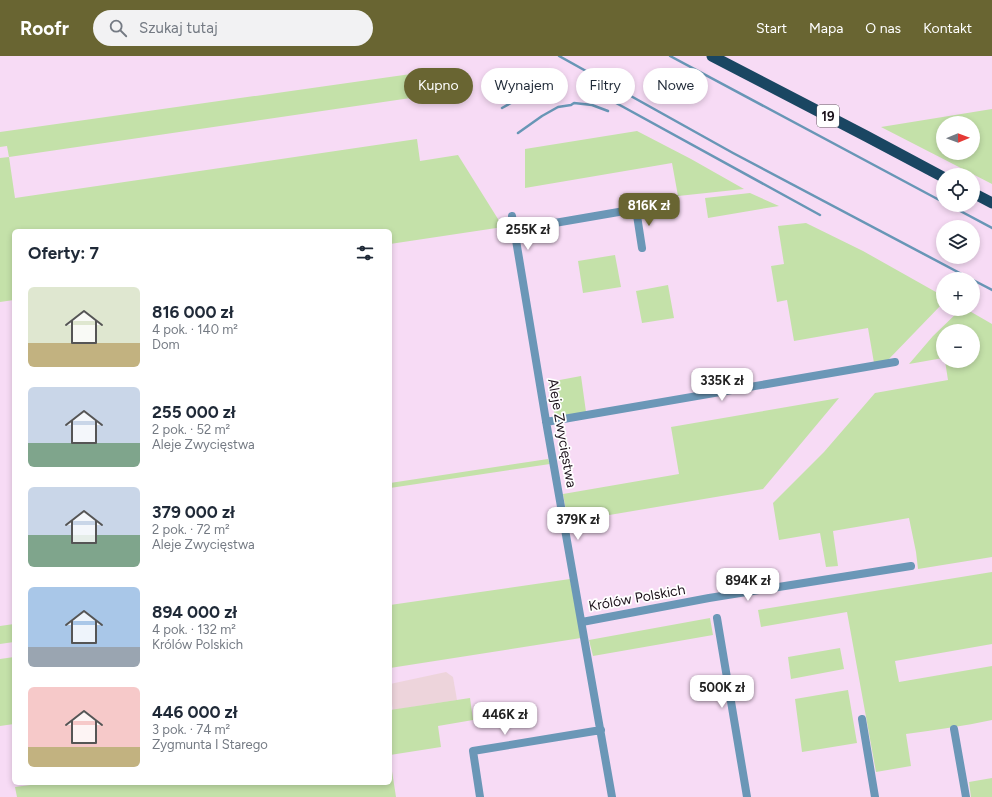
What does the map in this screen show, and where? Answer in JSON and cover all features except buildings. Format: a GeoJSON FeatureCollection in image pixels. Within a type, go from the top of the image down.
{"type":"FeatureCollection","features":[{"type":"Feature","properties":{"kind":"highway","name":"19"},"geometry":{"type":"LineString","coordinates":[[712,56],[936,173]]}},
{"type":"Feature","properties":{"kind":"highway"},"geometry":{"type":"LineString","coordinates":[[980,197],[992,203]]}},
{"type":"Feature","properties":{"kind":"street"},"geometry":{"type":"LineString","coordinates":[[514,230],[636,209],[642,248]]}},
{"type":"Feature","properties":{"kind":"street","name":"Aleje Zwycięstwa"},"geometry":{"type":"LineString","coordinates":[[512,216],[546,422],[612,797]]}},
{"type":"Feature","properties":{"kind":"street"},"geometry":{"type":"LineString","coordinates":[[546,422],[895,362]]}},
{"type":"Feature","properties":{"kind":"street","name":"Królów Polskich"},"geometry":{"type":"LineString","coordinates":[[582,622],[708,598],[911,566]]}},
{"type":"Feature","properties":{"kind":"street"},"geometry":{"type":"LineString","coordinates":[[717,618],[747,797]]}},
{"type":"Feature","properties":{"kind":"street"},"geometry":{"type":"LineString","coordinates":[[862,719],[875,797]]}},
{"type":"Feature","properties":{"kind":"street"},"geometry":{"type":"LineString","coordinates":[[954,729],[966,797]]}},
{"type":"Feature","properties":{"kind":"street"},"geometry":{"type":"LineString","coordinates":[[480,797],[473,751],[601,730]]}},
{"type":"Feature","properties":{"kind":"shaded area"},"geometry":{"type":"Polygon","coordinates":[[[446,672],[453,677],[457,700],[393,710],[392,684],[446,672]]]}},
{"type":"Feature","properties":{"kind":"green space"},"geometry":{"type":"Polygon","coordinates":[[[404,75],[404,99],[9,157],[7,146],[0,147],[0,132],[404,75]]]}},
{"type":"Feature","properties":{"kind":"green space"},"geometry":{"type":"Polygon","coordinates":[[[992,109],[992,184],[980,178],[980,168],[961,168],[945,160],[980,160],[980,116],[949,116],[992,109]]]}},
{"type":"Feature","properties":{"kind":"green space"},"geometry":{"type":"Polygon","coordinates":[[[936,118],[936,155],[881,127],[936,118]]]}},
{"type":"Feature","properties":{"kind":"green space"},"geometry":{"type":"Polygon","coordinates":[[[637,131],[744,189],[678,196],[672,163],[525,188],[525,149],[637,131]]]}},
{"type":"Feature","properties":{"kind":"green space"},"geometry":{"type":"Polygon","coordinates":[[[417,139],[420,161],[458,155],[503,227],[392,244],[392,229],[12,229],[12,300],[0,302],[0,158],[9,157],[15,198],[417,139]]]}},
{"type":"Feature","properties":{"kind":"green space"},"geometry":{"type":"Polygon","coordinates":[[[750,193],[779,206],[708,218],[705,198],[750,193]]]}},
{"type":"Feature","properties":{"kind":"green space"},"geometry":{"type":"Polygon","coordinates":[[[806,223],[863,251],[936,292],[936,310],[887,361],[874,363],[868,328],[794,341],[787,300],[777,302],[771,266],[784,264],[778,226],[806,223]]]}},
{"type":"Feature","properties":{"kind":"green space"},"geometry":{"type":"Polygon","coordinates":[[[615,255],[621,287],[583,293],[578,261],[615,255]]]}},
{"type":"Feature","properties":{"kind":"green space"},"geometry":{"type":"Polygon","coordinates":[[[668,285],[674,318],[642,323],[636,291],[668,285]]]}},
{"type":"Feature","properties":{"kind":"green space"},"geometry":{"type":"Polygon","coordinates":[[[954,316],[978,316],[992,324],[992,557],[918,569],[909,518],[833,531],[838,566],[826,567],[820,533],[779,540],[773,503],[824,452],[875,393],[948,380],[946,368],[980,368],[980,324],[945,324],[954,316]]]}},
{"type":"Feature","properties":{"kind":"green space"},"geometry":{"type":"Polygon","coordinates":[[[936,333],[936,359],[909,364],[936,333]]]}},
{"type":"Feature","properties":{"kind":"green space"},"geometry":{"type":"Polygon","coordinates":[[[581,376],[586,412],[555,417],[549,382],[581,376]]]}},
{"type":"Feature","properties":{"kind":"green space"},"geometry":{"type":"Polygon","coordinates":[[[839,398],[763,489],[568,522],[563,494],[679,474],[671,427],[839,398]]]}},
{"type":"Feature","properties":{"kind":"green space"},"geometry":{"type":"Polygon","coordinates":[[[548,459],[550,464],[392,488],[392,483],[548,459]]]}},
{"type":"Feature","properties":{"kind":"green space"},"geometry":{"type":"Polygon","coordinates":[[[992,572],[992,644],[895,661],[899,682],[992,666],[992,720],[906,734],[911,766],[876,772],[847,612],[761,627],[758,610],[992,572]]]}},
{"type":"Feature","properties":{"kind":"green space"},"geometry":{"type":"Polygon","coordinates":[[[570,579],[581,638],[392,668],[392,605],[570,579]]]}},
{"type":"Feature","properties":{"kind":"green space"},"geometry":{"type":"Polygon","coordinates":[[[710,618],[713,635],[593,656],[589,640],[710,618]]]}},
{"type":"Feature","properties":{"kind":"green space"},"geometry":{"type":"Polygon","coordinates":[[[12,624],[12,642],[0,644],[0,626],[12,624]]]}},
{"type":"Feature","properties":{"kind":"green space"},"geometry":{"type":"Polygon","coordinates":[[[840,648],[844,669],[791,679],[788,657],[840,648]]]}},
{"type":"Feature","properties":{"kind":"green space"},"geometry":{"type":"Polygon","coordinates":[[[12,657],[12,724],[0,726],[0,659],[12,657]]]}},
{"type":"Feature","properties":{"kind":"green space"},"geometry":{"type":"Polygon","coordinates":[[[848,690],[857,743],[802,752],[795,699],[848,690]]]}},
{"type":"Feature","properties":{"kind":"green space"},"geometry":{"type":"Polygon","coordinates":[[[470,698],[473,720],[438,726],[441,747],[392,755],[392,710],[470,698]]]}},
{"type":"Feature","properties":{"kind":"green space"},"geometry":{"type":"Polygon","coordinates":[[[392,771],[396,797],[17,797],[15,787],[30,785],[392,785],[392,771]]]}},
{"type":"Feature","properties":{"kind":"green space"},"geometry":{"type":"Polygon","coordinates":[[[992,778],[992,797],[971,797],[969,782],[992,778]]]}},
{"type":"Feature","properties":{"kind":"waterway"},"geometry":{"type":"LineString","coordinates":[[559,56],[733,153],[958,272]]}},
{"type":"Feature","properties":{"kind":"waterway"},"geometry":{"type":"LineString","coordinates":[[670,56],[936,198]]}},
{"type":"Feature","properties":{"kind":"waterway"},"geometry":{"type":"LineString","coordinates":[[518,133],[558,107],[571,105],[574,103],[592,105],[608,111]]}},
{"type":"Feature","properties":{"kind":"waterway"},"geometry":{"type":"LineString","coordinates":[[502,108],[509,104]]}},
{"type":"Feature","properties":{"kind":"waterway"},"geometry":{"type":"LineString","coordinates":[[618,104],[820,215]]}},
{"type":"Feature","properties":{"kind":"waterway"},"geometry":{"type":"LineString","coordinates":[[962,212],[992,228]]}},
{"type":"Feature","properties":{"kind":"waterway"},"geometry":{"type":"LineString","coordinates":[[980,284],[992,290]]}}]}
